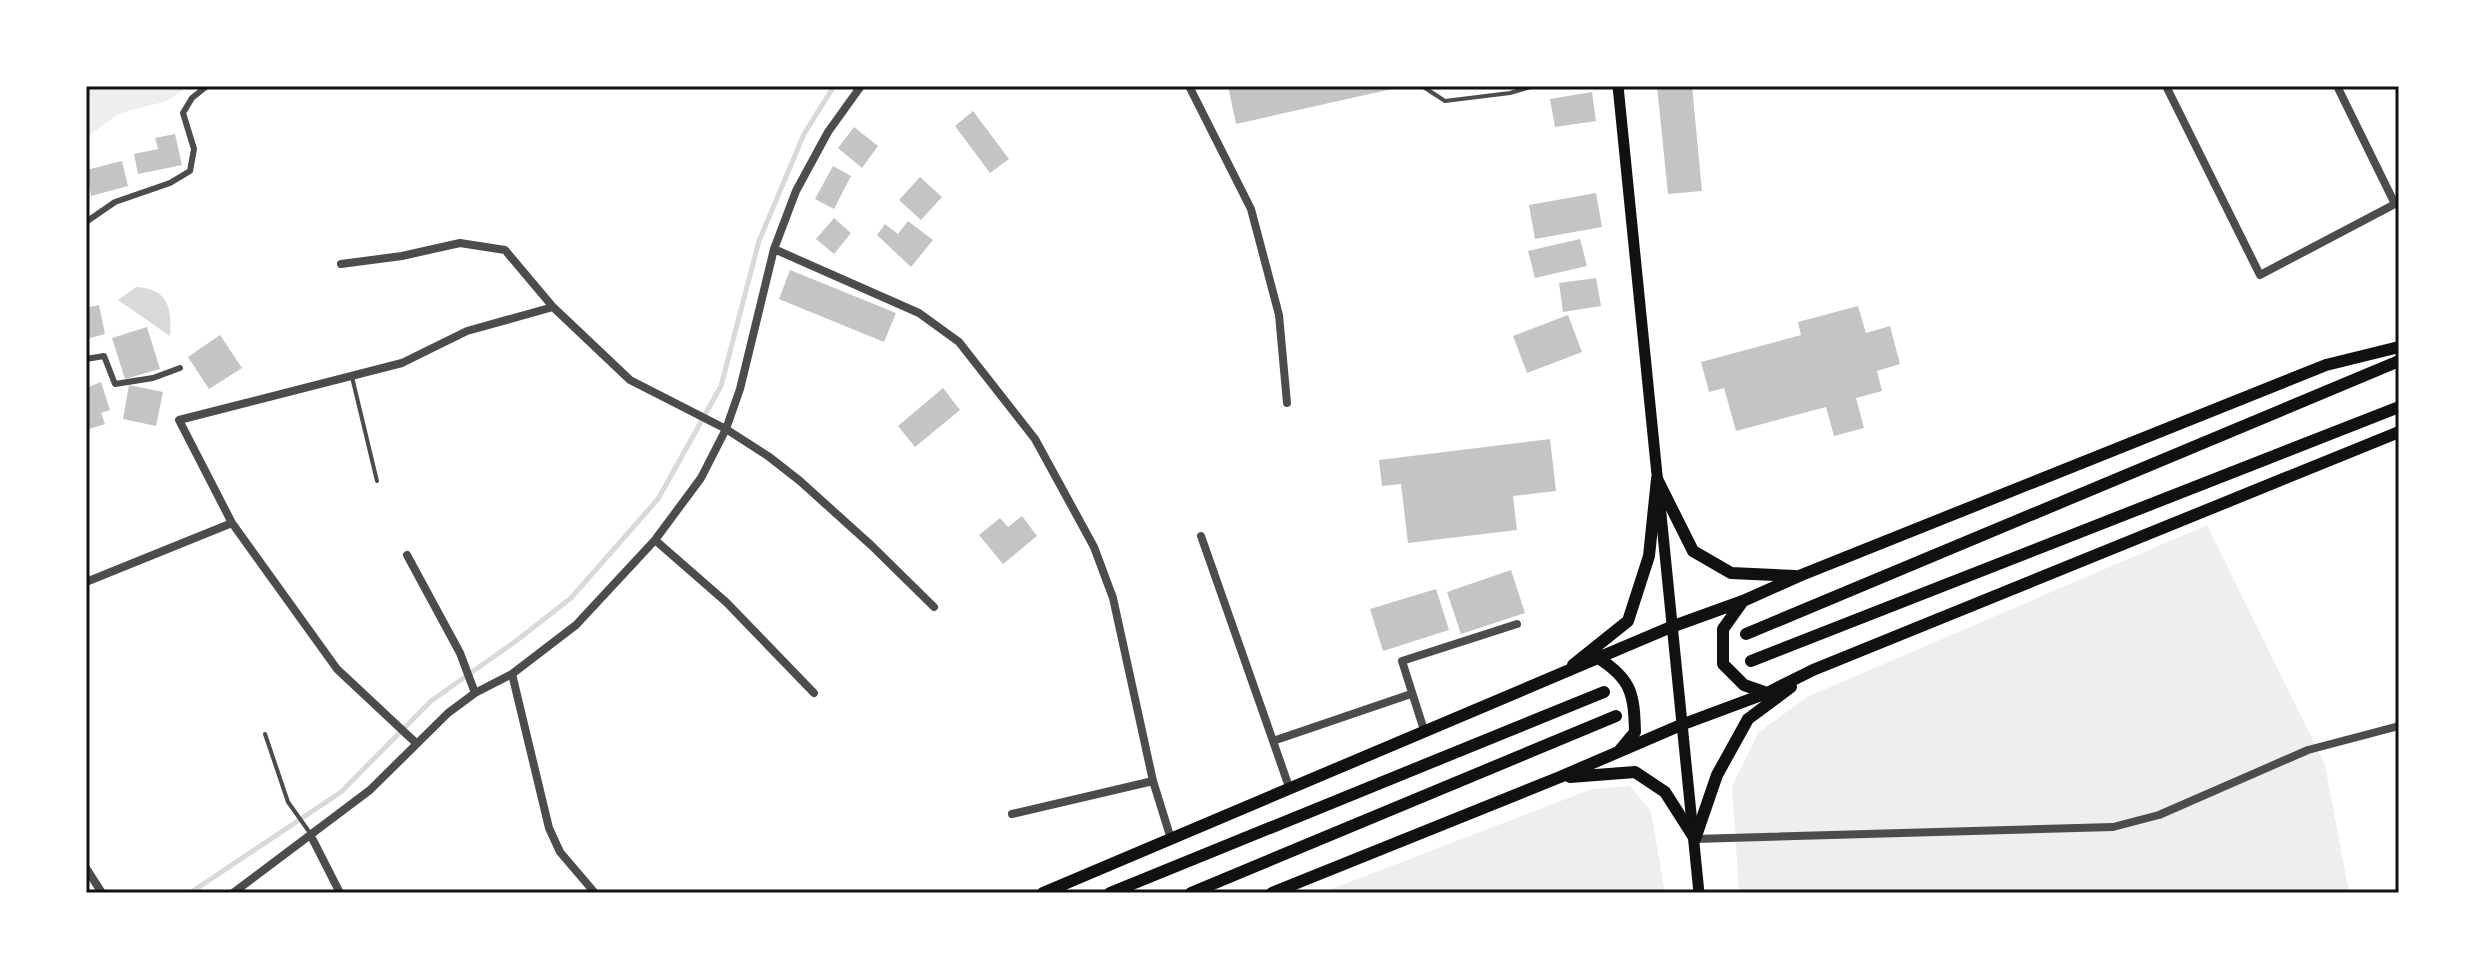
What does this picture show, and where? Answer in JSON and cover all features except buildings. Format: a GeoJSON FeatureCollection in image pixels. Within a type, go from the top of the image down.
{"type":"FeatureCollection","features":[{"type":"Feature","properties":{"kind":"main road"},"geometry":{"type":"LineString","coordinates":[[1618,86],[1699,893]]}},
{"type":"Feature","properties":{"kind":"main road"},"geometry":{"type":"LineString","coordinates":[[1043,893],[1671,627],[1743,601],[2326,365],[2399,347]]}},
{"type":"Feature","properties":{"kind":"main road"},"geometry":{"type":"LineString","coordinates":[[1746,634],[2399,361]]}},
{"type":"Feature","properties":{"kind":"main road"},"geometry":{"type":"LineString","coordinates":[[1751,661],[2399,407]]}},
{"type":"Feature","properties":{"kind":"main road"},"geometry":{"type":"LineString","coordinates":[[1272,893],[2399,432]]}},
{"type":"Feature","properties":{"kind":"main road"},"geometry":{"type":"LineString","coordinates":[[1657,479],[1693,551],[1731,573],[1799,576]]}},
{"type":"Feature","properties":{"kind":"main road"},"geometry":{"type":"LineString","coordinates":[[1561,674],[1628,621],[1649,556],[1657,479]]}},
{"type":"Feature","properties":{"kind":"main road"},"geometry":{"type":"LineString","coordinates":[[1743,601],[1723,629],[1723,664],[1744,685],[1767,693]]}},
{"type":"Feature","properties":{"kind":"main road"},"geometry":{"type":"LineString","coordinates":[[1598,658],[1617,669],[1634,695],[1635,732],[1618,753]]}},
{"type":"Feature","properties":{"kind":"main road"},"geometry":{"type":"LineString","coordinates":[[1695,839],[1717,775],[1748,719],[1813,670]]}},
{"type":"Feature","properties":{"kind":"main road"},"geometry":{"type":"LineString","coordinates":[[1110,893],[1604,692]]}},
{"type":"Feature","properties":{"kind":"main road"},"geometry":{"type":"LineString","coordinates":[[1191,893],[1616,716]]}},
{"type":"Feature","properties":{"kind":"main road"},"geometry":{"type":"LineString","coordinates":[[1560,777],[1635,772],[1665,792],[1695,839]]}},
{"type":"Feature","properties":{"kind":"street"},"geometry":{"type":"LineString","coordinates":[[86,222],[115,202],[170,183],[190,171],[194,149],[183,113],[192,98],[207,86]]}},
{"type":"Feature","properties":{"kind":"street"},"geometry":{"type":"LineString","coordinates":[[233,893],[370,790],[448,713],[475,693],[512,674],[576,625],[655,540],[701,478],[726,429],[740,389],[774,249],[796,191],[828,132],[861,86]]}},
{"type":"Feature","properties":{"kind":"street"},"geometry":{"type":"LineString","coordinates":[[1189,86],[1251,209],[1279,315],[1287,403]]}},
{"type":"Feature","properties":{"kind":"street"},"geometry":{"type":"LineString","coordinates":[[2166,86],[2260,275],[2395,204],[2337,86]]}},
{"type":"Feature","properties":{"kind":"street"},"geometry":{"type":"LineString","coordinates":[[341,264],[402,256],[460,243],[505,250],[553,307],[630,380],[726,429],[768,456],[872,546],[934,607]]}},
{"type":"Feature","properties":{"kind":"street"},"geometry":{"type":"LineString","coordinates":[[774,249],[919,313],[959,342],[1035,439],[1094,547],[1113,598],[1153,781],[1171,839]]}},
{"type":"Feature","properties":{"kind":"street"},"geometry":{"type":"LineString","coordinates":[[416,743],[337,669],[232,523],[179,420],[402,363],[467,331],[553,307]]}},
{"type":"Feature","properties":{"kind":"street"},"geometry":{"type":"LineString","coordinates":[[86,359],[104,356],[115,384],[153,378],[180,368]]}},
{"type":"Feature","properties":{"kind":"street"},"geometry":{"type":"LineString","coordinates":[[86,582],[232,523]]}},
{"type":"Feature","properties":{"kind":"street"},"geometry":{"type":"LineString","coordinates":[[1201,536],[1289,787]]}},
{"type":"Feature","properties":{"kind":"street"},"geometry":{"type":"LineString","coordinates":[[655,540],[726,602],[814,693]]}},
{"type":"Feature","properties":{"kind":"street"},"geometry":{"type":"LineString","coordinates":[[407,555],[460,653],[475,693]]}},
{"type":"Feature","properties":{"kind":"street"},"geometry":{"type":"LineString","coordinates":[[1424,730],[1402,661],[1517,624]]}},
{"type":"Feature","properties":{"kind":"street"},"geometry":{"type":"LineString","coordinates":[[512,674],[549,828],[560,852],[595,893]]}},
{"type":"Feature","properties":{"kind":"street"},"geometry":{"type":"LineString","coordinates":[[1273,741],[1411,694]]}},
{"type":"Feature","properties":{"kind":"street"},"geometry":{"type":"LineString","coordinates":[[1695,839],[2113,827],[2159,815],[2308,750],[2399,726]]}},
{"type":"Feature","properties":{"kind":"street"},"geometry":{"type":"LineString","coordinates":[[1012,814],[1153,781]]}},
{"type":"Feature","properties":{"kind":"street"},"geometry":{"type":"LineString","coordinates":[[311,836],[340,893]]}},
{"type":"Feature","properties":{"kind":"street"},"geometry":{"type":"LineString","coordinates":[[86,868],[102,893]]}},
{"type":"Feature","properties":{"kind":"lane"},"geometry":{"type":"LineString","coordinates":[[1422,86],[1445,101],[1510,93],[1534,86]]}},
{"type":"Feature","properties":{"kind":"lane"},"geometry":{"type":"LineString","coordinates":[[351,375],[377,481]]}},
{"type":"Feature","properties":{"kind":"lane"},"geometry":{"type":"LineString","coordinates":[[265,734],[288,802],[311,836]]}},
{"type":"Feature","properties":{"kind":"shaded area"},"geometry":{"type":"Polygon","coordinates":[[[86,86],[190,86],[167,101],[118,114],[86,138],[86,86]]]}},
{"type":"Feature","properties":{"kind":"shaded area"},"geometry":{"type":"Polygon","coordinates":[[[136,287],[155,291],[166,301],[170,336],[118,300],[136,287]]]}},
{"type":"Feature","properties":{"kind":"shaded area"},"geometry":{"type":"Polygon","coordinates":[[[2207,525],[2325,765],[2349,893],[1739,893],[1732,787],[1758,733],[1807,697],[2207,525]]]}},
{"type":"Feature","properties":{"kind":"shaded area"},"geometry":{"type":"Polygon","coordinates":[[[1630,786],[1651,811],[1665,893],[1321,893],[1592,789],[1630,786]]]}},
{"type":"Feature","properties":{"kind":"waterway"},"geometry":{"type":"LineString","coordinates":[[190,893],[341,792],[431,701],[571,598],[658,499],[721,386],[759,241],[804,134],[834,86]]}}]}
